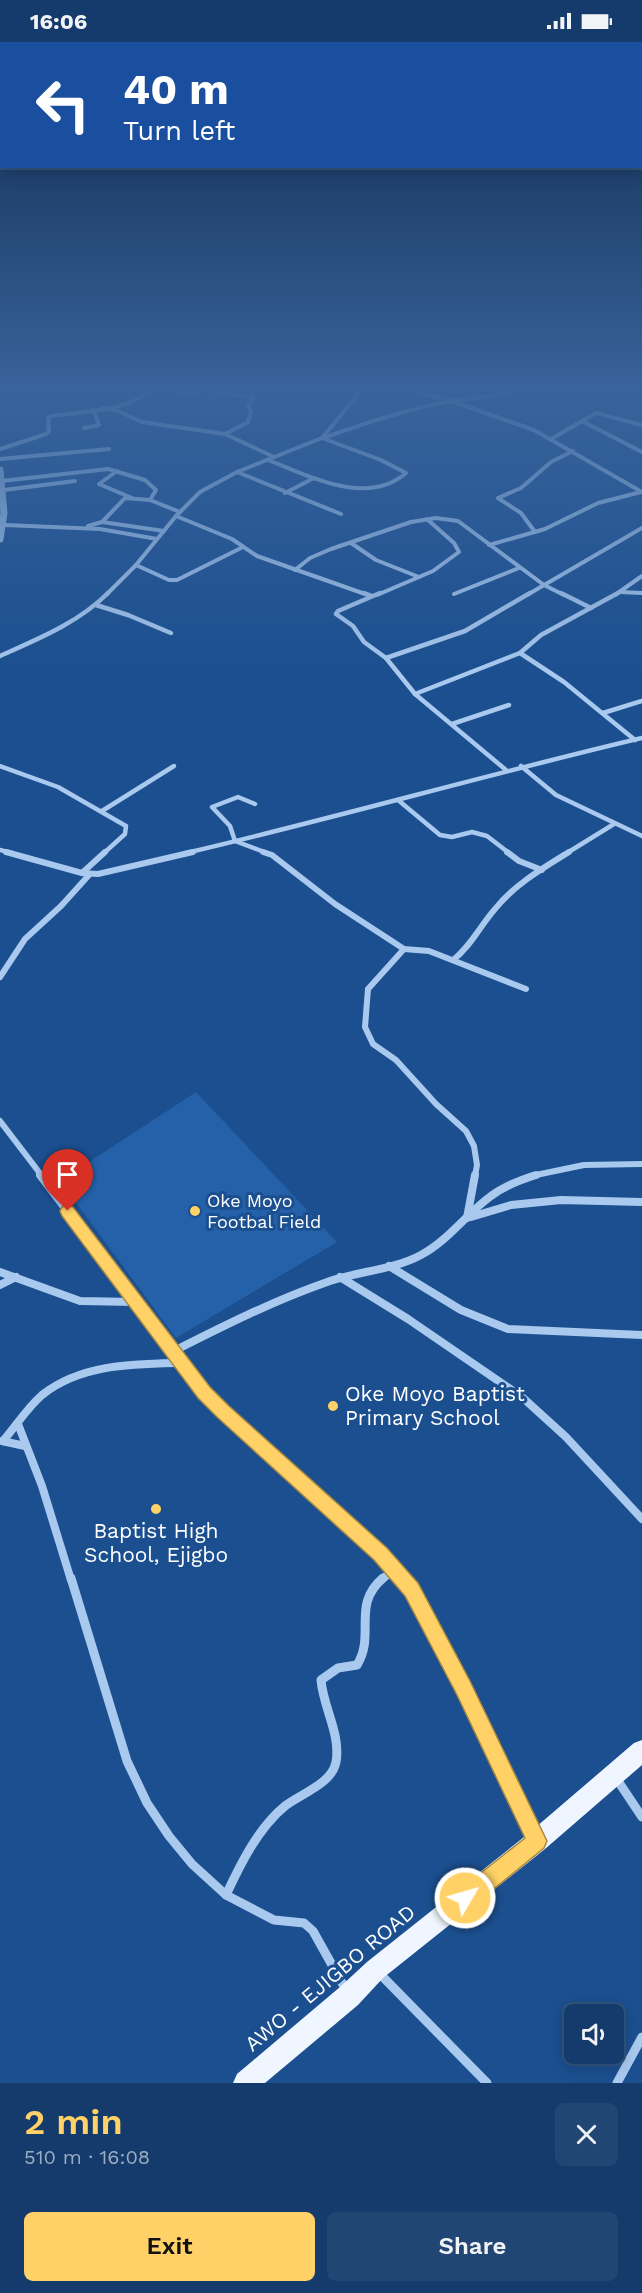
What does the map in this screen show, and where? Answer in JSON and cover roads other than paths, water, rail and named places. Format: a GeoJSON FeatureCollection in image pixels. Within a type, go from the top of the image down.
{"type":"FeatureCollection","features":[{"type":"Feature","properties":{"kind":"main road","name":"AWO - EJIGBO ROAD"},"geometry":{"type":"LineString","coordinates":[[246,2083],[349,1996],[375,1970],[537,1841],[642,1751]]}},
{"type":"Feature","properties":{"kind":"street"},"geometry":{"type":"LineString","coordinates":[[0,539],[5,525],[2,482]]}},
{"type":"Feature","properties":{"kind":"street"},"geometry":{"type":"LineString","coordinates":[[4,490],[65,482]]}},
{"type":"Feature","properties":{"kind":"street"},"geometry":{"type":"LineString","coordinates":[[101,482],[99,484],[133,498]]}},
{"type":"Feature","properties":{"kind":"street"},"geometry":{"type":"LineString","coordinates":[[148,482],[156,490],[150,500]]}},
{"type":"Feature","properties":{"kind":"street"},"geometry":{"type":"LineString","coordinates":[[0,656],[61,628],[96,606],[136,565],[176,516],[200,492],[218,482]]}},
{"type":"Feature","properties":{"kind":"street"},"geometry":{"type":"LineString","coordinates":[[260,482],[341,514]]}},
{"type":"Feature","properties":{"kind":"street"},"geometry":{"type":"LineString","coordinates":[[285,493],[307,482]]}},
{"type":"Feature","properties":{"kind":"street"},"geometry":{"type":"LineString","coordinates":[[331,482],[348,487],[370,488],[398,482]]}},
{"type":"Feature","properties":{"kind":"street"},"geometry":{"type":"LineString","coordinates":[[529,482],[498,500],[520,513],[535,532]]}},
{"type":"Feature","properties":{"kind":"street"},"geometry":{"type":"LineString","coordinates":[[626,482],[642,492]]}},
{"type":"Feature","properties":{"kind":"street"},"geometry":{"type":"LineString","coordinates":[[489,545],[535,532],[592,505],[642,492]]}},
{"type":"Feature","properties":{"kind":"street"},"geometry":{"type":"LineString","coordinates":[[102,522],[123,499],[150,500],[180,512]]}},
{"type":"Feature","properties":{"kind":"street"},"geometry":{"type":"LineString","coordinates":[[176,516],[232,539],[257,556],[372,596]]}},
{"type":"Feature","properties":{"kind":"street"},"geometry":{"type":"LineString","coordinates":[[295,570],[313,557],[351,543],[427,519],[447,518],[458,521],[544,585],[591,608]]}},
{"type":"Feature","properties":{"kind":"street"},"geometry":{"type":"LineString","coordinates":[[427,519],[434,529],[454,543],[459,552],[449,562],[338,611],[336,614],[353,626],[364,642],[386,658],[415,694],[506,770]]}},
{"type":"Feature","properties":{"kind":"street"},"geometry":{"type":"LineString","coordinates":[[83,528],[102,522],[164,531]]}},
{"type":"Feature","properties":{"kind":"street"},"geometry":{"type":"LineString","coordinates":[[5,525],[105,529],[157,539]]}},
{"type":"Feature","properties":{"kind":"street"},"geometry":{"type":"LineString","coordinates":[[386,658],[465,631],[642,528]]}},
{"type":"Feature","properties":{"kind":"street"},"geometry":{"type":"LineString","coordinates":[[351,543],[376,560],[419,577]]}},
{"type":"Feature","properties":{"kind":"street"},"geometry":{"type":"LineString","coordinates":[[136,565],[169,580],[177,580],[243,548]]}},
{"type":"Feature","properties":{"kind":"street"},"geometry":{"type":"LineString","coordinates":[[454,594],[519,568]]}},
{"type":"Feature","properties":{"kind":"street"},"geometry":{"type":"LineString","coordinates":[[415,694],[520,653],[541,635],[620,592],[642,576]]}},
{"type":"Feature","properties":{"kind":"street"},"geometry":{"type":"LineString","coordinates":[[620,592],[642,593]]}},
{"type":"Feature","properties":{"kind":"street"},"geometry":{"type":"LineString","coordinates":[[96,606],[144,621],[171,633]]}},
{"type":"Feature","properties":{"kind":"street"},"geometry":{"type":"LineString","coordinates":[[520,653],[555,676],[635,740]]}},
{"type":"Feature","properties":{"kind":"street"},"geometry":{"type":"LineString","coordinates":[[510,657],[528,660]]}},
{"type":"Feature","properties":{"kind":"street"},"geometry":{"type":"LineString","coordinates":[[603,713],[642,702]]}},
{"type":"Feature","properties":{"kind":"street"},"geometry":{"type":"LineString","coordinates":[[452,724],[509,705]]}},
{"type":"Feature","properties":{"kind":"street"},"geometry":{"type":"LineString","coordinates":[[0,850],[89,875],[235,841],[506,770],[642,738]]}},
{"type":"Feature","properties":{"kind":"street"},"geometry":{"type":"LineString","coordinates":[[0,766],[58,787],[126,826],[125,834],[82,873]]}},
{"type":"Feature","properties":{"kind":"street"},"geometry":{"type":"LineString","coordinates":[[102,811],[174,766]]}},
{"type":"Feature","properties":{"kind":"street"},"geometry":{"type":"LineString","coordinates":[[522,766],[556,795],[614,824],[641,834]]}},
{"type":"Feature","properties":{"kind":"street"},"geometry":{"type":"LineString","coordinates":[[235,841],[230,826],[212,807],[237,796],[244,796],[255,804]]}},
{"type":"Feature","properties":{"kind":"street"},"geometry":{"type":"LineString","coordinates":[[398,800],[440,836],[452,837],[478,833],[490,837],[519,861],[542,870]]}},
{"type":"Feature","properties":{"kind":"street"},"geometry":{"type":"LineString","coordinates":[[453,960],[464,952],[500,903],[542,870],[614,824]]}},
{"type":"Feature","properties":{"kind":"street"},"geometry":{"type":"LineString","coordinates":[[235,841],[272,855],[335,904],[404,949],[429,951],[526,989]]}},
{"type":"Feature","properties":{"kind":"street"},"geometry":{"type":"LineString","coordinates":[[0,975],[25,939],[61,906],[89,875]]}},
{"type":"Feature","properties":{"kind":"street"},"geometry":{"type":"LineString","coordinates":[[404,949],[368,989],[365,1027],[373,1044],[396,1060],[436,1104],[466,1131],[474,1146],[477,1165],[467,1218]]}},
{"type":"Feature","properties":{"kind":"street"},"geometry":{"type":"LineString","coordinates":[[0,1121],[180,1363],[223,1412],[395,1569],[411,1590],[458,1678],[537,1841]]}},
{"type":"Feature","properties":{"kind":"street"},"geometry":{"type":"LineString","coordinates":[[172,1352],[285,1297],[340,1277],[389,1266],[423,1254],[492,1195],[528,1178],[589,1164],[642,1164]]}},
{"type":"Feature","properties":{"kind":"street"},"geometry":{"type":"LineString","coordinates":[[467,1218],[511,1204],[561,1200],[642,1202]]}},
{"type":"Feature","properties":{"kind":"street"},"geometry":{"type":"LineString","coordinates":[[389,1266],[437,1298],[491,1324],[508,1329],[642,1335]]}},
{"type":"Feature","properties":{"kind":"street"},"geometry":{"type":"LineString","coordinates":[[0,1272],[80,1301],[135,1302]]}},
{"type":"Feature","properties":{"kind":"street"},"geometry":{"type":"LineString","coordinates":[[0,1285],[17,1277]]}},
{"type":"Feature","properties":{"kind":"street"},"geometry":{"type":"LineString","coordinates":[[340,1277],[417,1325],[522,1397],[566,1437],[642,1519]]}},
{"type":"Feature","properties":{"kind":"street"},"geometry":{"type":"LineString","coordinates":[[1,1442],[42,1395],[71,1378],[121,1366],[180,1363]]}},
{"type":"Feature","properties":{"kind":"street"},"geometry":{"type":"LineString","coordinates":[[18,1424],[42,1486],[127,1761],[147,1803],[169,1836],[192,1864],[226,1895],[274,1920],[304,1923],[313,1931],[349,1996]]}},
{"type":"Feature","properties":{"kind":"street"},"geometry":{"type":"LineString","coordinates":[[1,1442],[25,1446]]}},
{"type":"Feature","properties":{"kind":"street"},"geometry":{"type":"LineString","coordinates":[[226,1895],[232,1880],[272,1818],[336,1768],[338,1751],[336,1734],[321,1691],[321,1680],[330,1671],[347,1665],[357,1665],[364,1656],[366,1643],[363,1614],[369,1593],[395,1569]]}},
{"type":"Feature","properties":{"kind":"street"},"geometry":{"type":"LineString","coordinates":[[614,1775],[642,1817]]}},
{"type":"Feature","properties":{"kind":"street"},"geometry":{"type":"LineString","coordinates":[[375,1970],[487,2083]]}},
{"type":"Feature","properties":{"kind":"street"},"geometry":{"type":"LineString","coordinates":[[617,2083],[642,2037]]}},
{"type":"Feature","properties":{"kind":"place","name":"Oke Moyo Footbal Field"},"geometry":{"type":"Point","coordinates":[195,1211]}},
{"type":"Feature","properties":{"kind":"place","name":"Oke Moyo Baptist Primary School"},"geometry":{"type":"Point","coordinates":[333,1406]}},
{"type":"Feature","properties":{"kind":"place","name":"Baptist High School, Ejigbo"},"geometry":{"type":"Point","coordinates":[156,1509]}}]}
